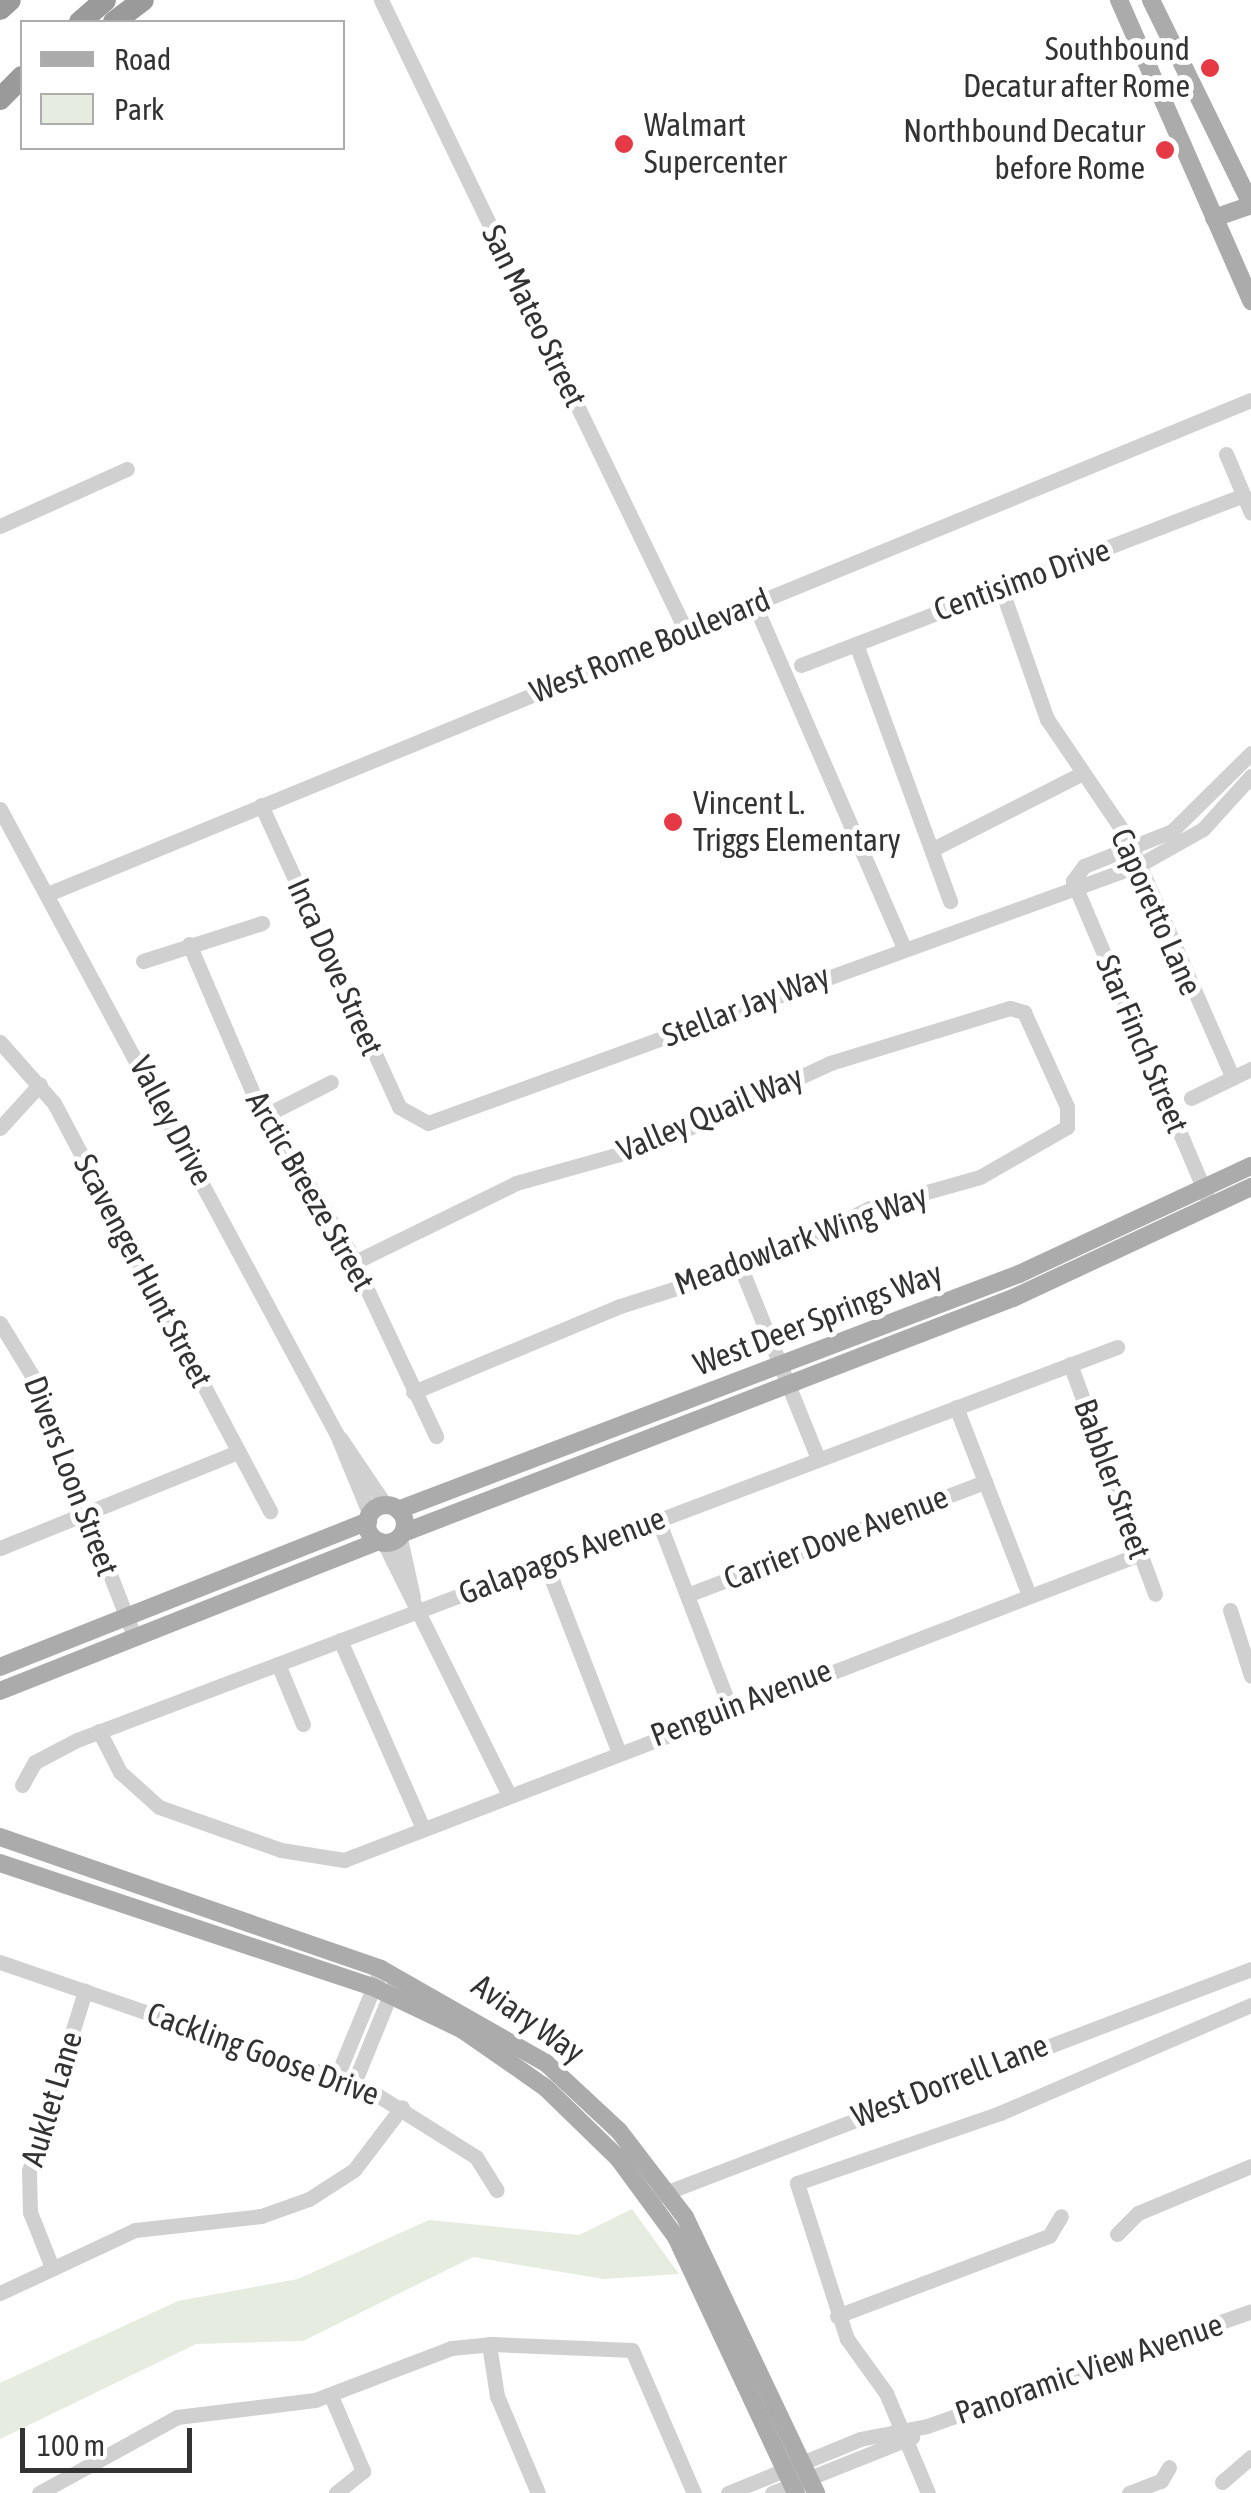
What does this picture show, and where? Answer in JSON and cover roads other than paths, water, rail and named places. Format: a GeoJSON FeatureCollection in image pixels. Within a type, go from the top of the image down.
{"type":"FeatureCollection","features":[{"type":"Feature","properties":{"kind":"highway"},"geometry":{"type":"LineString","coordinates":[[0,9],[10,0]]}},
{"type":"Feature","properties":{"kind":"highway"},"geometry":{"type":"LineString","coordinates":[[82,20],[104,0]]}},
{"type":"Feature","properties":{"kind":"highway"},"geometry":{"type":"LineString","coordinates":[[117,20],[143,0]]}},
{"type":"Feature","properties":{"kind":"highway"},"geometry":{"type":"LineString","coordinates":[[0,99],[20,79]]}},
{"type":"Feature","properties":{"kind":"highway"},"geometry":{"type":"LineString","coordinates":[[0,115],[20,98]]}},
{"type":"Feature","properties":{"kind":"main road"},"geometry":{"type":"LineString","coordinates":[[1118,0],[1249,296]]}},
{"type":"Feature","properties":{"kind":"main road"},"geometry":{"type":"LineString","coordinates":[[1152,0],[1251,204],[1214,218]]}},
{"type":"Feature","properties":{"kind":"main road"},"geometry":{"type":"LineString","coordinates":[[1204,194],[1238,183]]}},
{"type":"Feature","properties":{"kind":"main road","name":"West Deer Springs Way"},"geometry":{"type":"LineString","coordinates":[[1208,1198],[1251,1166]]}},
{"type":"Feature","properties":{"kind":"main road","name":"West Deer Springs Way"},"geometry":{"type":"LineString","coordinates":[[0,1691],[133,1634],[391,1539],[1208,1198],[1251,1187]]}},
{"type":"Feature","properties":{"kind":"main road","name":"West Deer Springs Way"},"geometry":{"type":"LineString","coordinates":[[0,1668],[381,1513],[785,1374]]}},
{"type":"Feature","properties":{"kind":"main road"},"geometry":{"type":"LineString","coordinates":[[381,1513],[391,1539]]}},
{"type":"Feature","properties":{"kind":"main road"},"geometry":{"type":"LineString","coordinates":[[381,1513],[391,1539]]}},
{"type":"Feature","properties":{"kind":"main road","name":"Aviary Way"},"geometry":{"type":"LineString","coordinates":[[0,1837],[389,1972],[555,2070],[660,2195],[800,2479]]}},
{"type":"Feature","properties":{"kind":"main road","name":"Aviary Way"},"geometry":{"type":"LineString","coordinates":[[0,1863],[382,1991],[533,2078],[660,2195]]}},
{"type":"Feature","properties":{"kind":"street","name":"San Mateo Street"},"geometry":{"type":"LineString","coordinates":[[381,0],[686,631]]}},
{"type":"Feature","properties":{"kind":"street","name":"West Rome Boulevard"},"geometry":{"type":"LineString","coordinates":[[50,893],[1251,400]]}},
{"type":"Feature","properties":{"kind":"street"},"geometry":{"type":"LineString","coordinates":[[1226,454],[1251,513]]}},
{"type":"Feature","properties":{"kind":"street"},"geometry":{"type":"LineString","coordinates":[[0,526],[127,469]]}},
{"type":"Feature","properties":{"kind":"street","name":"Centisimo Drive"},"geometry":{"type":"LineString","coordinates":[[801,665],[1244,495]]}},
{"type":"Feature","properties":{"kind":"street","name":"Caporetto Lane"},"geometry":{"type":"LineString","coordinates":[[1001,588],[1030,682],[1079,775],[1132,848],[1233,1078]]}},
{"type":"Feature","properties":{"kind":"street"},"geometry":{"type":"LineString","coordinates":[[754,603],[903,946]]}},
{"type":"Feature","properties":{"kind":"street"},"geometry":{"type":"LineString","coordinates":[[856,644],[950,901]]}},
{"type":"Feature","properties":{"kind":"street"},"geometry":{"type":"LineString","coordinates":[[1073,881],[1084,866],[1132,848],[1197,813],[1251,753]]}},
{"type":"Feature","properties":{"kind":"street"},"geometry":{"type":"LineString","coordinates":[[933,849],[1079,775]]}},
{"type":"Feature","properties":{"kind":"street"},"geometry":{"type":"LineString","coordinates":[[1073,881],[1138,865],[1204,829],[1251,776]]}},
{"type":"Feature","properties":{"kind":"street","name":"Inca Dove Street"},"geometry":{"type":"LineString","coordinates":[[261,805],[398,1107],[417,1122]]}},
{"type":"Feature","properties":{"kind":"street","name":"Valley Drive"},"geometry":{"type":"LineString","coordinates":[[0,809],[50,893],[381,1513]]}},
{"type":"Feature","properties":{"kind":"street","name":"Stellar Jay Way"},"geometry":{"type":"LineString","coordinates":[[417,1122],[455,1117],[1073,881]]}},
{"type":"Feature","properties":{"kind":"street","name":"Star Finch Street"},"geometry":{"type":"LineString","coordinates":[[1073,881],[1208,1198]]}},
{"type":"Feature","properties":{"kind":"street"},"geometry":{"type":"LineString","coordinates":[[142,962],[262,923]]}},
{"type":"Feature","properties":{"kind":"street","name":"Arctic Breeze Street"},"geometry":{"type":"LineString","coordinates":[[190,944],[264,1116],[355,1262],[436,1436]]}},
{"type":"Feature","properties":{"kind":"street","name":"Meadowlark Wing Way"},"geometry":{"type":"LineString","coordinates":[[413,1392],[620,1306],[742,1268],[870,1208],[980,1177],[1070,1121],[1018,1008]]}},
{"type":"Feature","properties":{"kind":"street","name":"Valley Quail Way"},"geometry":{"type":"LineString","coordinates":[[355,1262],[516,1183],[674,1136],[830,1062],[1018,1008]]}},
{"type":"Feature","properties":{"kind":"street","name":"Scavenger Hunt Street"},"geometry":{"type":"LineString","coordinates":[[0,1042],[40,1084],[270,1512]]}},
{"type":"Feature","properties":{"kind":"street"},"geometry":{"type":"LineString","coordinates":[[1191,1098],[1251,1069]]}},
{"type":"Feature","properties":{"kind":"street"},"geometry":{"type":"LineString","coordinates":[[264,1116],[331,1082]]}},
{"type":"Feature","properties":{"kind":"street"},"geometry":{"type":"LineString","coordinates":[[0,1128],[40,1084]]}},
{"type":"Feature","properties":{"kind":"street"},"geometry":{"type":"LineString","coordinates":[[742,1268],[818,1459]]}},
{"type":"Feature","properties":{"kind":"street","name":"Divers Loon Street"},"geometry":{"type":"LineString","coordinates":[[0,1323],[33,1376],[133,1634]]}},
{"type":"Feature","properties":{"kind":"street","name":"Galapagos Avenue"},"geometry":{"type":"LineString","coordinates":[[22,1786],[35,1762],[99,1731],[340,1640],[418,1603],[546,1562],[1117,1347]]}},
{"type":"Feature","properties":{"kind":"street","name":"Babbler Street"},"geometry":{"type":"LineString","coordinates":[[1070,1364],[1155,1594]]}},
{"type":"Feature","properties":{"kind":"street"},"geometry":{"type":"LineString","coordinates":[[956,1407],[1029,1595]]}},
{"type":"Feature","properties":{"kind":"street"},"geometry":{"type":"LineString","coordinates":[[0,1548],[238,1452]]}},
{"type":"Feature","properties":{"kind":"street","name":"Carrier Dove Avenue"},"geometry":{"type":"LineString","coordinates":[[686,1595],[985,1482]]}},
{"type":"Feature","properties":{"kind":"street"},"geometry":{"type":"LineString","coordinates":[[658,1520],[730,1708]]}},
{"type":"Feature","properties":{"kind":"street"},"geometry":{"type":"LineString","coordinates":[[391,1539],[506,1791]]}},
{"type":"Feature","properties":{"kind":"street","name":"Penguin Avenue"},"geometry":{"type":"LineString","coordinates":[[99,1731],[120,1772],[159,1808],[281,1850],[344,1860],[506,1791],[1140,1554]]}},
{"type":"Feature","properties":{"kind":"street"},"geometry":{"type":"LineString","coordinates":[[546,1562],[618,1750]]}},
{"type":"Feature","properties":{"kind":"street"},"geometry":{"type":"LineString","coordinates":[[1230,1610],[1251,1676]]}},
{"type":"Feature","properties":{"kind":"street"},"geometry":{"type":"LineString","coordinates":[[340,1640],[421,1824]]}},
{"type":"Feature","properties":{"kind":"street"},"geometry":{"type":"LineString","coordinates":[[278,1664],[303,1724]]}},
{"type":"Feature","properties":{"kind":"street","name":"Cackling Goose Drive"},"geometry":{"type":"LineString","coordinates":[[0,1962],[354,2082],[402,2107],[476,2157],[497,2190]]}},
{"type":"Feature","properties":{"kind":"street","name":"West Dorrell Lane"},"geometry":{"type":"LineString","coordinates":[[660,2195],[1251,1969]]}},
{"type":"Feature","properties":{"kind":"street"},"geometry":{"type":"LineString","coordinates":[[354,2082],[389,1972]]}},
{"type":"Feature","properties":{"kind":"street","name":"Auklet Lane"},"geometry":{"type":"LineString","coordinates":[[51,2265],[33,2224],[29,2171],[86,1991]]}},
{"type":"Feature","properties":{"kind":"street"},"geometry":{"type":"LineString","coordinates":[[337,2076],[382,1991]]}},
{"type":"Feature","properties":{"kind":"street"},"geometry":{"type":"LineString","coordinates":[[928,2493],[904,2436],[838,2316],[797,2182],[1000,2113],[1251,2005]]}},
{"type":"Feature","properties":{"kind":"street"},"geometry":{"type":"LineString","coordinates":[[0,2293],[51,2265],[134,2230],[298,2204],[354,2170],[402,2107]]}},
{"type":"Feature","properties":{"kind":"street"},"geometry":{"type":"LineString","coordinates":[[1117,2234],[1138,2213],[1251,2166]]}},
{"type":"Feature","properties":{"kind":"street"},"geometry":{"type":"LineString","coordinates":[[838,2316],[1049,2236],[1061,2216]]}},
{"type":"Feature","properties":{"kind":"street","name":"Panoramic View Avenue"},"geometry":{"type":"LineString","coordinates":[[800,2479],[927,2426],[1251,2311]]}},
{"type":"Feature","properties":{"kind":"street"},"geometry":{"type":"LineString","coordinates":[[489,2344],[497,2396],[538,2493]]}},
{"type":"Feature","properties":{"kind":"street"},"geometry":{"type":"LineString","coordinates":[[39,2493],[177,2418],[331,2396],[430,2355],[489,2344],[625,2348],[694,2493]]}},
{"type":"Feature","properties":{"kind":"street"},"geometry":{"type":"LineString","coordinates":[[331,2396],[362,2478],[336,2493]]}},
{"type":"Feature","properties":{"kind":"street"},"geometry":{"type":"LineString","coordinates":[[1222,2482],[1228,2468],[1251,2457]]}},
{"type":"Feature","properties":{"kind":"street"},"geometry":{"type":"LineString","coordinates":[[1129,2493],[1162,2480],[1169,2467]]}},
{"type":"Feature","properties":{"kind":"street"},"geometry":{"type":"LineString","coordinates":[[728,2493],[800,2479]]}},
{"type":"Feature","properties":{"kind":"street"},"geometry":{"type":"LineString","coordinates":[[772,2493],[800,2479]]}},
{"type":"Feature","properties":{"kind":"place","name":"Southbound Decatur after Rome"},"geometry":{"type":"Point","coordinates":[1210,68]}},
{"type":"Feature","properties":{"kind":"place","name":"Walmart Supercenter"},"geometry":{"type":"Point","coordinates":[624,144]}},
{"type":"Feature","properties":{"kind":"place","name":"Northbound Decatur before Rome"},"geometry":{"type":"Point","coordinates":[1165,150]}},
{"type":"Feature","properties":{"kind":"place","name":"Vincent L. Triggs Elementary"},"geometry":{"type":"Point","coordinates":[673,822]}}]}
